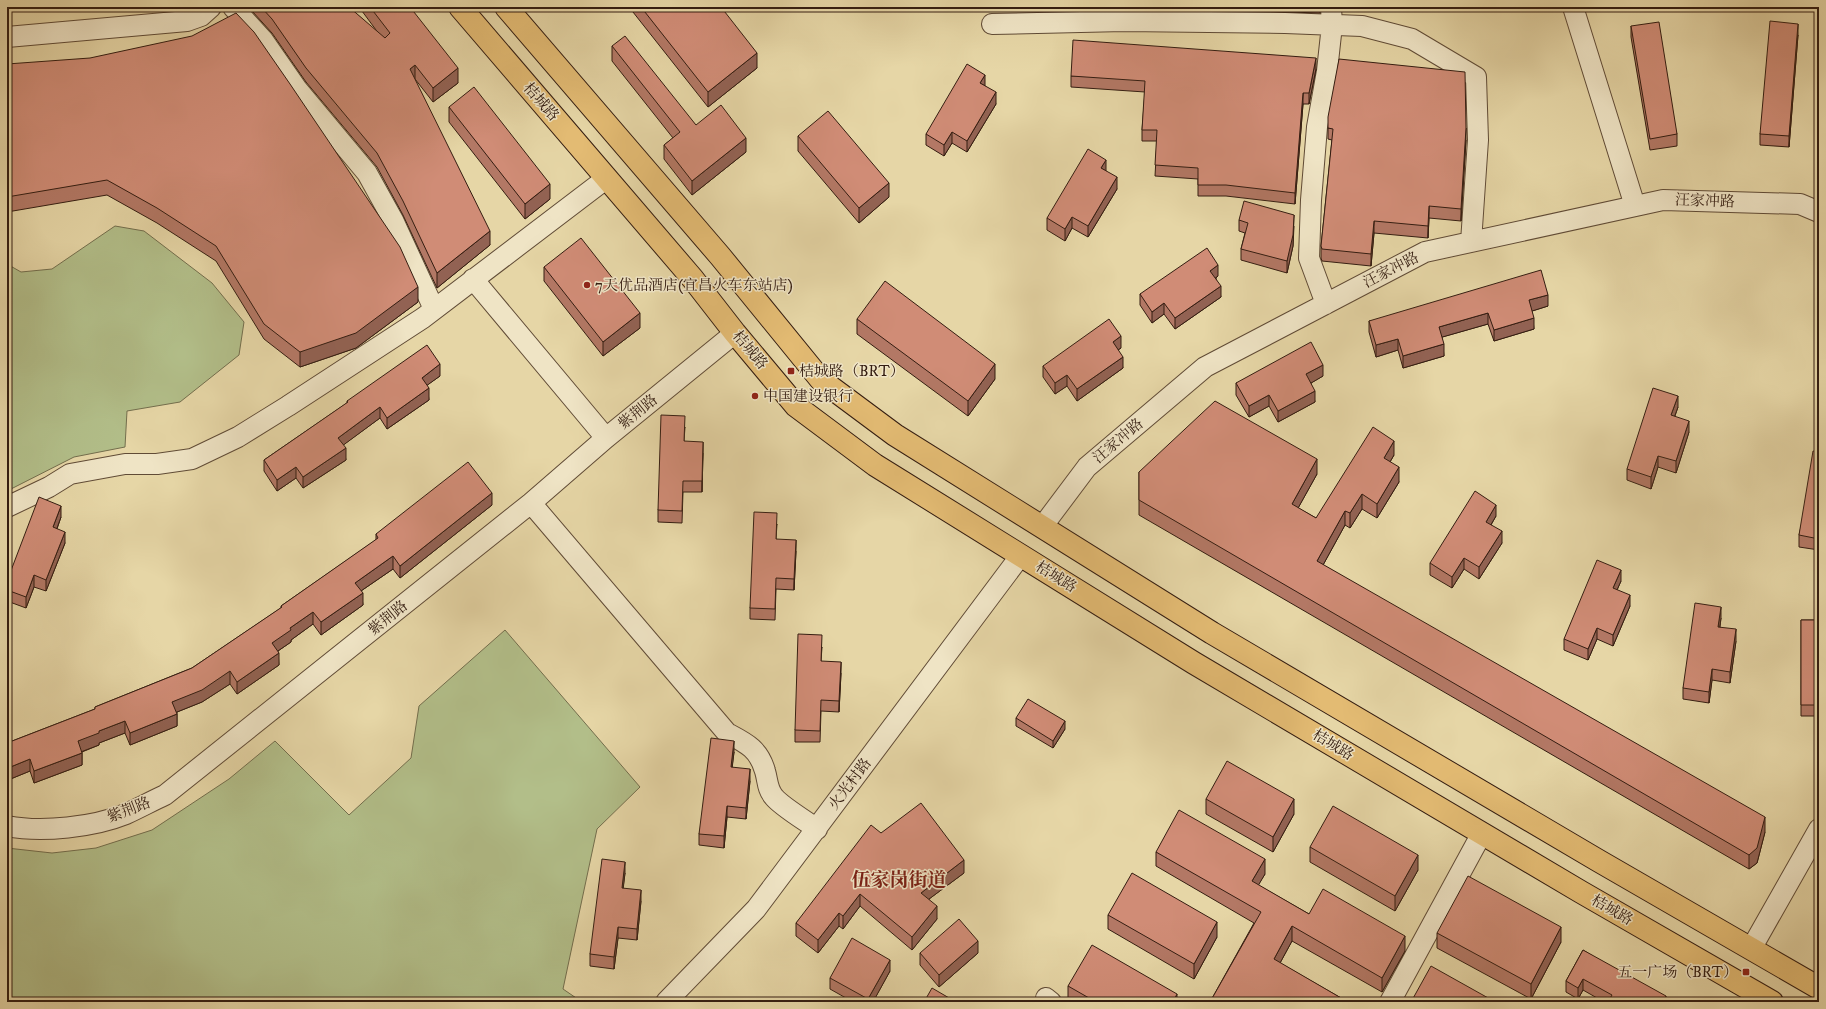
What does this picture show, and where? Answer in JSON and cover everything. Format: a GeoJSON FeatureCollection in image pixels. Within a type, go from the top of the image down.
{"type":"FeatureCollection","features":[{"type":"Feature","properties":{"kind":"main road","name":"桔城路"},"geometry":{"type":"LineString","coordinates":[[460,7],[693,279],[735,333],[796,406],[875,465],[1194,663],[1772,1002]]}},
{"type":"Feature","properties":{"kind":"main road"},"geometry":{"type":"LineString","coordinates":[[506,7],[720,256],[821,380],[895,435],[1219,637],[1599,861],[1819,988]]}},
{"type":"Feature","properties":{"kind":"street"},"geometry":{"type":"LineString","coordinates":[[7,37],[187,21],[201,16],[211,7]]}},
{"type":"Feature","properties":{"kind":"street"},"geometry":{"type":"LineString","coordinates":[[232,7],[262,40],[297,89],[367,173],[393,220],[434,309]]}},
{"type":"Feature","properties":{"kind":"street"},"geometry":{"type":"LineString","coordinates":[[1573,7],[1635,206]]}},
{"type":"Feature","properties":{"kind":"street"},"geometry":{"type":"LineString","coordinates":[[1326,304],[1309,258],[1311,200],[1317,127],[1327,71],[1332,16]]}},
{"type":"Feature","properties":{"kind":"street"},"geometry":{"type":"LineString","coordinates":[[992,24],[1124,21],[1285,23],[1332,16],[1362,26],[1412,39],[1476,77],[1478,100],[1478,140],[1471,242]]}},
{"type":"Feature","properties":{"kind":"street"},"geometry":{"type":"LineString","coordinates":[[7,507],[48,487],[70,474],[125,464],[157,464],[192,459],[238,437],[282,410],[434,309],[607,178]]}},
{"type":"Feature","properties":{"kind":"street","name":"汪家冲路"},"geometry":{"type":"LineString","coordinates":[[1042,527],[1087,467],[1205,367],[1425,252],[1663,200],[1800,204],[1819,212]]}},
{"type":"Feature","properties":{"kind":"street"},"geometry":{"type":"LineString","coordinates":[[473,279],[606,438]]}},
{"type":"Feature","properties":{"kind":"street","name":"紫荆路"},"geometry":{"type":"LineString","coordinates":[[7,826],[38,829],[80,826],[124,814],[165,795],[531,503],[606,438],[735,333]]}},
{"type":"Feature","properties":{"kind":"street"},"geometry":{"type":"LineString","coordinates":[[531,503],[727,733],[751,746],[760,757],[766,771],[767,786],[774,798],[816,829]]}},
{"type":"Feature","properties":{"kind":"street","name":"火光村路"},"geometry":{"type":"LineString","coordinates":[[666,1002],[756,909],[1021,555]]}},
{"type":"Feature","properties":{"kind":"street"},"geometry":{"type":"LineString","coordinates":[[1751,949],[1819,829]]}},
{"type":"Feature","properties":{"kind":"street"},"geometry":{"type":"LineString","coordinates":[[1390,1002],[1482,833]]}},
{"type":"Feature","properties":{"kind":"green space"},"geometry":{"type":"Polygon","coordinates":[[[115,226],[144,231],[212,283],[244,322],[239,355],[180,402],[127,411],[125,447],[74,457],[7,491],[7,264],[21,272],[52,269],[115,226]]]}},
{"type":"Feature","properties":{"kind":"green space"},"geometry":{"type":"Polygon","coordinates":[[[505,630],[640,787],[597,829],[563,989],[582,1002],[7,1002],[7,848],[52,853],[96,848],[152,830],[229,779],[275,741],[349,815],[411,758],[419,706],[505,630]]]}},
{"type":"Feature","properties":{"kind":"building"},"geometry":{"type":"Polygon","coordinates":[[[261,7],[349,7],[385,38],[390,33],[370,7],[410,7],[458,68],[433,88],[415,65],[410,69],[490,231],[437,273],[403,201],[377,153],[306,68],[272,19],[261,7]]]}},
{"type":"Feature","properties":{"kind":"building"},"geometry":{"type":"Polygon","coordinates":[[[641,7],[721,7],[757,53],[708,92],[641,7]]]}},
{"type":"Feature","properties":{"kind":"building"},"geometry":{"type":"Polygon","coordinates":[[[236,13],[254,32],[400,247],[418,287],[356,333],[300,352],[264,324],[216,246],[157,208],[107,180],[7,197],[7,64],[90,58],[192,36],[236,13]]]}},
{"type":"Feature","properties":{"kind":"building"},"geometry":{"type":"Polygon","coordinates":[[[1770,21],[1798,24],[1789,136],[1760,134],[1770,21]]]}},
{"type":"Feature","properties":{"kind":"building"},"geometry":{"type":"Polygon","coordinates":[[[1659,22],[1677,134],[1650,139],[1631,26],[1659,22]]]}},
{"type":"Feature","properties":{"kind":"building"},"geometry":{"type":"Polygon","coordinates":[[[625,36],[696,125],[721,105],[746,138],[692,181],[664,145],[680,132],[612,46],[625,36]]]}},
{"type":"Feature","properties":{"kind":"building"},"geometry":{"type":"Polygon","coordinates":[[[1073,40],[1316,58],[1309,93],[1303,93],[1295,193],[1226,185],[1198,185],[1198,168],[1155,165],[1157,130],[1142,130],[1145,81],[1071,76],[1073,40]]]}},
{"type":"Feature","properties":{"kind":"building"},"geometry":{"type":"Polygon","coordinates":[[[1339,59],[1465,72],[1466,128],[1461,209],[1429,206],[1428,226],[1374,221],[1371,254],[1322,249],[1321,246],[1333,129],[1328,128],[1328,117],[1339,59]]]}},
{"type":"Feature","properties":{"kind":"building"},"geometry":{"type":"Polygon","coordinates":[[[967,64],[985,75],[980,83],[996,92],[967,141],[952,132],[944,145],[926,134],[967,64]]]}},
{"type":"Feature","properties":{"kind":"building"},"geometry":{"type":"Polygon","coordinates":[[[474,87],[550,184],[525,204],[449,107],[474,87]]]}},
{"type":"Feature","properties":{"kind":"building"},"geometry":{"type":"Polygon","coordinates":[[[828,111],[889,183],[859,208],[798,136],[828,111]]]}},
{"type":"Feature","properties":{"kind":"building"},"geometry":{"type":"Polygon","coordinates":[[[1088,149],[1106,160],[1101,168],[1117,177],[1088,226],[1072,217],[1065,229],[1047,218],[1088,149]]]}},
{"type":"Feature","properties":{"kind":"building"},"geometry":{"type":"Polygon","coordinates":[[[1244,201],[1294,215],[1293,235],[1287,261],[1241,249],[1248,223],[1239,220],[1244,201]]]}},
{"type":"Feature","properties":{"kind":"building"},"geometry":{"type":"Polygon","coordinates":[[[581,238],[640,313],[603,342],[544,267],[581,238]]]}},
{"type":"Feature","properties":{"kind":"building"},"geometry":{"type":"Polygon","coordinates":[[[1207,248],[1218,265],[1210,271],[1221,286],[1175,318],[1164,303],[1152,312],[1140,294],[1207,248]]]}},
{"type":"Feature","properties":{"kind":"building"},"geometry":{"type":"Polygon","coordinates":[[[1541,270],[1548,295],[1529,300],[1534,318],[1494,330],[1488,313],[1439,327],[1444,344],[1403,356],[1398,339],[1376,345],[1369,321],[1541,270]]]}},
{"type":"Feature","properties":{"kind":"building"},"geometry":{"type":"Polygon","coordinates":[[[885,281],[995,364],[968,401],[857,319],[885,281]]]}},
{"type":"Feature","properties":{"kind":"building"},"geometry":{"type":"Polygon","coordinates":[[[1109,319],[1121,336],[1113,342],[1123,357],[1077,389],[1067,375],[1055,383],[1043,366],[1109,319]]]}},
{"type":"Feature","properties":{"kind":"building"},"geometry":{"type":"Polygon","coordinates":[[[1311,342],[1323,365],[1306,374],[1315,391],[1278,411],[1269,395],[1249,406],[1236,383],[1311,342]]]}},
{"type":"Feature","properties":{"kind":"building"},"geometry":{"type":"Polygon","coordinates":[[[427,345],[440,364],[422,378],[429,388],[387,418],[380,407],[338,438],[346,448],[303,477],[296,467],[277,480],[264,460],[427,345]]]}},
{"type":"Feature","properties":{"kind":"building"},"geometry":{"type":"Polygon","coordinates":[[[1653,388],[1678,396],[1671,415],[1689,421],[1676,461],[1658,456],[1651,477],[1627,469],[1653,388]]]}},
{"type":"Feature","properties":{"kind":"building"},"geometry":{"type":"Polygon","coordinates":[[[1215,401],[1317,459],[1292,504],[1316,518],[1373,427],[1394,441],[1384,458],[1399,467],[1377,504],[1362,494],[1350,513],[1345,511],[1317,561],[1765,817],[1757,848],[1749,855],[1139,500],[1139,472],[1215,401]]]}},
{"type":"Feature","properties":{"kind":"building"},"geometry":{"type":"Polygon","coordinates":[[[661,415],[685,416],[684,441],[703,442],[702,481],[683,481],[682,511],[658,510],[661,415]]]}},
{"type":"Feature","properties":{"kind":"building"},"geometry":{"type":"Polygon","coordinates":[[[1813,451],[1819,452],[1819,539],[1799,535],[1813,451]]]}},
{"type":"Feature","properties":{"kind":"building"},"geometry":{"type":"Polygon","coordinates":[[[468,462],[492,493],[400,566],[393,556],[355,583],[363,593],[321,622],[313,612],[290,628],[291,630],[272,643],[279,653],[237,682],[230,671],[202,690],[172,702],[177,714],[130,733],[125,721],[99,731],[99,733],[78,741],[82,753],[34,771],[30,759],[8,768],[7,743],[95,709],[95,707],[192,668],[282,607],[281,606],[378,538],[376,534],[468,462]]]}},
{"type":"Feature","properties":{"kind":"building"},"geometry":{"type":"Polygon","coordinates":[[[1475,491],[1496,505],[1486,522],[1502,531],[1479,567],[1464,558],[1452,577],[1430,563],[1475,491]]]}},
{"type":"Feature","properties":{"kind":"building"},"geometry":{"type":"Polygon","coordinates":[[[39,497],[61,506],[53,527],[65,532],[46,580],[34,575],[26,597],[7,590],[7,581],[39,497]]]}},
{"type":"Feature","properties":{"kind":"building"},"geometry":{"type":"Polygon","coordinates":[[[754,512],[777,513],[776,539],[796,540],[794,579],[776,578],[775,609],[750,608],[754,512]]]}},
{"type":"Feature","properties":{"kind":"building"},"geometry":{"type":"Polygon","coordinates":[[[1597,560],[1621,570],[1613,588],[1630,595],[1613,635],[1597,628],[1588,649],[1564,639],[1597,560]]]}},
{"type":"Feature","properties":{"kind":"building"},"geometry":{"type":"Polygon","coordinates":[[[1695,603],[1721,607],[1718,627],[1736,629],[1730,672],[1712,669],[1709,692],[1683,688],[1695,603]]]}},
{"type":"Feature","properties":{"kind":"building"},"geometry":{"type":"Polygon","coordinates":[[[1801,620],[1819,620],[1819,705],[1801,705],[1801,620]]]}},
{"type":"Feature","properties":{"kind":"building"},"geometry":{"type":"Polygon","coordinates":[[[798,634],[822,635],[821,661],[841,662],[839,701],[821,700],[820,731],[795,730],[798,634]]]}},
{"type":"Feature","properties":{"kind":"building"},"geometry":{"type":"Polygon","coordinates":[[[1028,699],[1065,721],[1053,741],[1016,718],[1028,699]]]}},
{"type":"Feature","properties":{"kind":"building"},"geometry":{"type":"Polygon","coordinates":[[[711,738],[734,741],[731,767],[750,769],[746,808],[727,806],[724,836],[699,834],[711,738]]]}},
{"type":"Feature","properties":{"kind":"building"},"geometry":{"type":"Polygon","coordinates":[[[1227,761],[1294,799],[1273,837],[1206,799],[1227,761]]]}},
{"type":"Feature","properties":{"kind":"building"},"geometry":{"type":"Polygon","coordinates":[[[921,803],[964,860],[921,893],[937,906],[912,937],[860,894],[843,916],[839,913],[818,940],[796,923],[871,825],[881,833],[921,803]]]}},
{"type":"Feature","properties":{"kind":"building"},"geometry":{"type":"Polygon","coordinates":[[[1333,806],[1418,855],[1395,896],[1310,847],[1333,806]]]}},
{"type":"Feature","properties":{"kind":"building"},"geometry":{"type":"Polygon","coordinates":[[[1179,810],[1265,859],[1252,881],[1309,914],[1323,889],[1405,936],[1382,978],[1292,926],[1274,959],[1348,1002],[1253,1002],[1250,1000],[1250,1002],[1210,1002],[1261,912],[1156,852],[1179,810]]]}},
{"type":"Feature","properties":{"kind":"building"},"geometry":{"type":"Polygon","coordinates":[[[602,859],[625,862],[622,888],[641,890],[637,929],[618,927],[614,957],[590,954],[602,859]]]}},
{"type":"Feature","properties":{"kind":"building"},"geometry":{"type":"Polygon","coordinates":[[[1132,873],[1217,922],[1194,964],[1108,915],[1132,873]]]}},
{"type":"Feature","properties":{"kind":"building"},"geometry":{"type":"Polygon","coordinates":[[[1468,876],[1561,927],[1531,984],[1437,933],[1468,876]]]}},
{"type":"Feature","properties":{"kind":"building"},"geometry":{"type":"Polygon","coordinates":[[[959,919],[978,941],[939,975],[920,953],[959,919]]]}},
{"type":"Feature","properties":{"kind":"building"},"geometry":{"type":"Polygon","coordinates":[[[852,938],[890,960],[868,999],[830,978],[852,938]]]}},
{"type":"Feature","properties":{"kind":"building"},"geometry":{"type":"Polygon","coordinates":[[[1092,945],[1177,994],[1173,1002],[1096,1002],[1068,986],[1092,945]]]}},
{"type":"Feature","properties":{"kind":"building"},"geometry":{"type":"Polygon","coordinates":[[[1583,950],[1666,996],[1663,1002],[1608,1002],[1612,995],[1583,979],[1578,988],[1566,981],[1583,950]]]}},
{"type":"Feature","properties":{"kind":"building"},"geometry":{"type":"Polygon","coordinates":[[[1431,966],[1490,999],[1488,1002],[1411,1002],[1431,966]]]}},
{"type":"Feature","properties":{"kind":"building"},"geometry":{"type":"Polygon","coordinates":[[[932,988],[956,1002],[924,1002],[932,988]]]}},
{"type":"Feature","properties":{"kind":"building"},"geometry":{"type":"Polygon","coordinates":[[[874,997],[883,1002],[872,1002],[874,997]]]}},
{"type":"Feature","properties":{"kind":"place","name":"7天优品酒店(宜昌火车东站店)"},"geometry":{"type":"Point","coordinates":[587,285]}},
{"type":"Feature","properties":{"kind":"place","name":"桔城路（BRT）"},"geometry":{"type":"Point","coordinates":[791,371]}},
{"type":"Feature","properties":{"kind":"place","name":"中国建设银行"},"geometry":{"type":"Point","coordinates":[755,396]}},
{"type":"Feature","properties":{"kind":"place","name":"五一广场（BRT）"},"geometry":{"type":"Point","coordinates":[1746,972]}},
{"type":"Feature","properties":{"kind":"district","name":"伍家岗街道"},"geometry":{"type":"Point","coordinates":[899,880]}}]}
